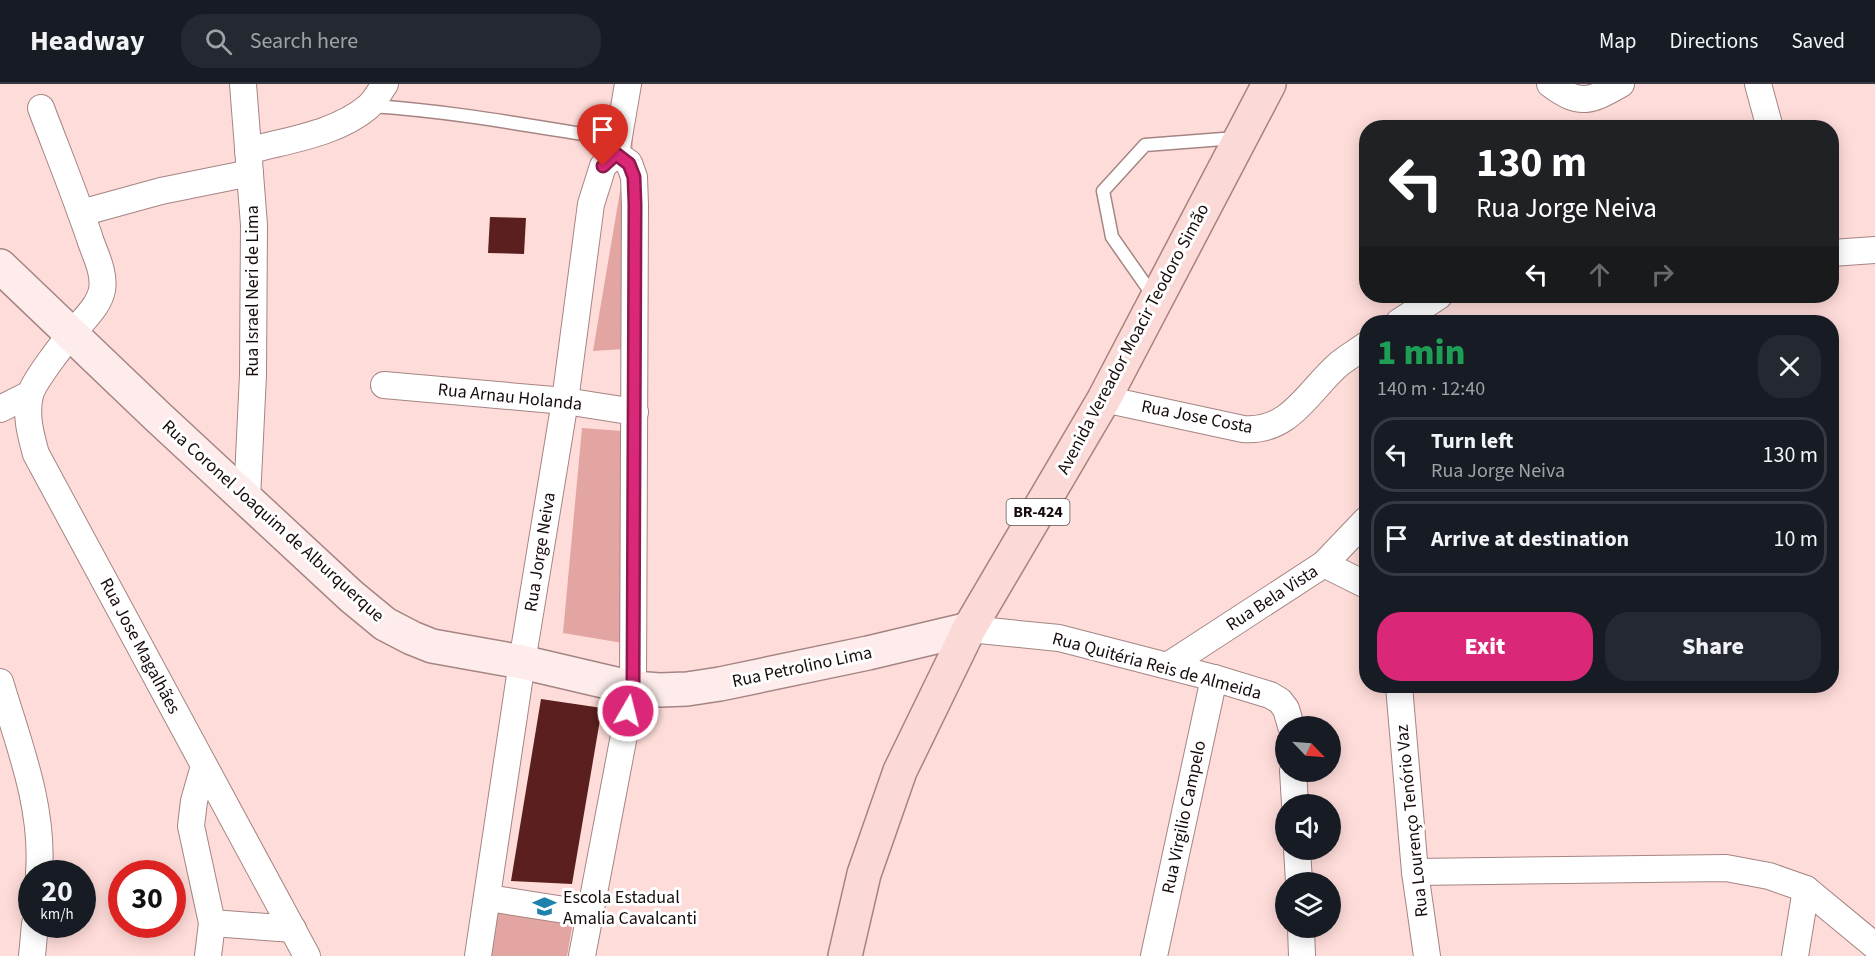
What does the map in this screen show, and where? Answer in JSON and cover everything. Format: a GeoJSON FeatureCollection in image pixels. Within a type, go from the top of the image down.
{"type":"FeatureCollection","features":[{"type":"Feature","properties":{"kind":"main road","name":"Avenida Vereador Moacir Teodoro Simão"},"geometry":{"type":"LineString","coordinates":[[845,956],[864,874],[900,771],[969,629],[1104,399],[1269,84]]}},
{"type":"Feature","properties":{"kind":"street","name":"Rua Israel Neri de Lima"},"geometry":{"type":"LineString","coordinates":[[243,84],[254,225],[253,375],[247,499]]}},
{"type":"Feature","properties":{"kind":"street"},"geometry":{"type":"LineString","coordinates":[[81,213],[161,191],[249,162],[343,122],[369,106],[385,84]]}},
{"type":"Feature","properties":{"kind":"street"},"geometry":{"type":"LineString","coordinates":[[582,956],[633,688],[634,177],[629,164],[617,147],[628,84]]}},
{"type":"Feature","properties":{"kind":"street"},"geometry":{"type":"LineString","coordinates":[[1550,84],[1580,99],[1589,100],[1621,84]]}},
{"type":"Feature","properties":{"kind":"street"},"geometry":{"type":"LineString","coordinates":[[1758,84],[1768,120]]}},
{"type":"Feature","properties":{"kind":"street"},"geometry":{"type":"LineString","coordinates":[[0,409],[30,394],[71,334],[99,300],[102,289],[102,276],[81,213],[40,108]]}},
{"type":"Feature","properties":{"kind":"street","name":"Rua Jorge Neiva"},"geometry":{"type":"LineString","coordinates":[[478,956],[522,662],[565,401],[591,204],[603,166],[617,147]]}},
{"type":"Feature","properties":{"kind":"street"},"geometry":{"type":"LineString","coordinates":[[1839,253],[1875,250]]}},
{"type":"Feature","properties":{"kind":"street","name":"Rua Coronel Joaquim de Alburquerque"},"geometry":{"type":"LineString","coordinates":[[0,266],[351,596],[385,624],[432,646],[522,662],[633,688]]}},
{"type":"Feature","properties":{"kind":"street"},"geometry":{"type":"LineString","coordinates":[[1410,315],[1428,303]]}},
{"type":"Feature","properties":{"kind":"street","name":"Rua Jose Costa"},"geometry":{"type":"LineString","coordinates":[[1104,399],[1243,429],[1258,430],[1272,427],[1285,419],[1340,364],[1359,350]]}},
{"type":"Feature","properties":{"kind":"street","name":"Rua Arnau Holanda"},"geometry":{"type":"LineString","coordinates":[[384,385],[565,401],[635,412]]}},
{"type":"Feature","properties":{"kind":"street","name":"Rua Jose Magalhães"},"geometry":{"type":"LineString","coordinates":[[30,394],[28,416],[36,454],[307,956]]}},
{"type":"Feature","properties":{"kind":"street","name":"Rua Bela Vista"},"geometry":{"type":"LineString","coordinates":[[1169,665],[1324,564],[1359,527]]}},
{"type":"Feature","properties":{"kind":"street"},"geometry":{"type":"LineString","coordinates":[[1324,564],[1359,582]]}},
{"type":"Feature","properties":{"kind":"street","name":"Rua Quitéria Reis de Almeida"},"geometry":{"type":"LineString","coordinates":[[969,629],[1059,638],[1169,665],[1270,695],[1280,701],[1288,716]]}},
{"type":"Feature","properties":{"kind":"street","name":"Rua Petrolino Lima"},"geometry":{"type":"LineString","coordinates":[[633,688],[687,689],[720,684],[969,629]]}},
{"type":"Feature","properties":{"kind":"street","name":"Rua Virgilio Campelo"},"geometry":{"type":"LineString","coordinates":[[1154,956],[1214,678]]}},
{"type":"Feature","properties":{"kind":"street"},"geometry":{"type":"LineString","coordinates":[[0,682],[33,793],[39,824],[39,860]]}},
{"type":"Feature","properties":{"kind":"street","name":"Rua Lourenço Tenório Vaz"},"geometry":{"type":"LineString","coordinates":[[1400,693],[1415,872],[1427,956]]}},
{"type":"Feature","properties":{"kind":"street"},"geometry":{"type":"LineString","coordinates":[[204,766],[194,801],[191,826],[212,923],[208,956]]}},
{"type":"Feature","properties":{"kind":"street"},"geometry":{"type":"LineString","coordinates":[[1415,872],[1726,868],[1769,876],[1806,889],[1875,946]]}},
{"type":"Feature","properties":{"kind":"street"},"geometry":{"type":"LineString","coordinates":[[1795,956],[1806,889]]}},
{"type":"Feature","properties":{"kind":"street"},"geometry":{"type":"LineString","coordinates":[[488,898],[590,914]]}},
{"type":"Feature","properties":{"kind":"street"},"geometry":{"type":"LineString","coordinates":[[212,923],[293,929]]}},
{"type":"Feature","properties":{"kind":"street"},"geometry":{"type":"LineString","coordinates":[[32,956],[34,938]]}},
{"type":"Feature","properties":{"kind":"street"},"geometry":{"type":"LineString","coordinates":[[1301,938],[1302,956]]}},
{"type":"Feature","properties":{"kind":"lane"},"geometry":{"type":"LineString","coordinates":[[369,106],[460,115],[617,147]]}},
{"type":"Feature","properties":{"kind":"lane"},"geometry":{"type":"LineString","coordinates":[[1156,300],[1112,237],[1103,191],[1145,146],[1241,138]]}},
{"type":"Feature","properties":{"kind":"shaded area"},"geometry":{"type":"Polygon","coordinates":[[[634,109],[625,349],[593,351],[634,109]]]}},
{"type":"Feature","properties":{"kind":"shaded area"},"geometry":{"type":"Polygon","coordinates":[[[582,428],[622,431],[629,644],[563,633],[582,428]]]}},
{"type":"Feature","properties":{"kind":"shaded area"},"geometry":{"type":"Polygon","coordinates":[[[493,905],[574,916],[567,956],[484,956],[493,905]]]}},
{"type":"Feature","properties":{"kind":"building"},"geometry":{"type":"Polygon","coordinates":[[[490,217],[526,218],[524,254],[488,253],[490,217]]]}},
{"type":"Feature","properties":{"kind":"building"},"geometry":{"type":"Polygon","coordinates":[[[541,699],[602,708],[572,884],[511,881],[541,699]]]}},
{"type":"Feature","properties":{"kind":"place","name":"Escola Estadual Amalia Cavalcanti"},"geometry":{"type":"Point","coordinates":[545,907]}},
{"type":"Feature","properties":{"kind":"route"},"geometry":{"type":"LineString","coordinates":[[603,166],[616,154],[629,164],[634,177],[633,688],[628,711]]}}]}
